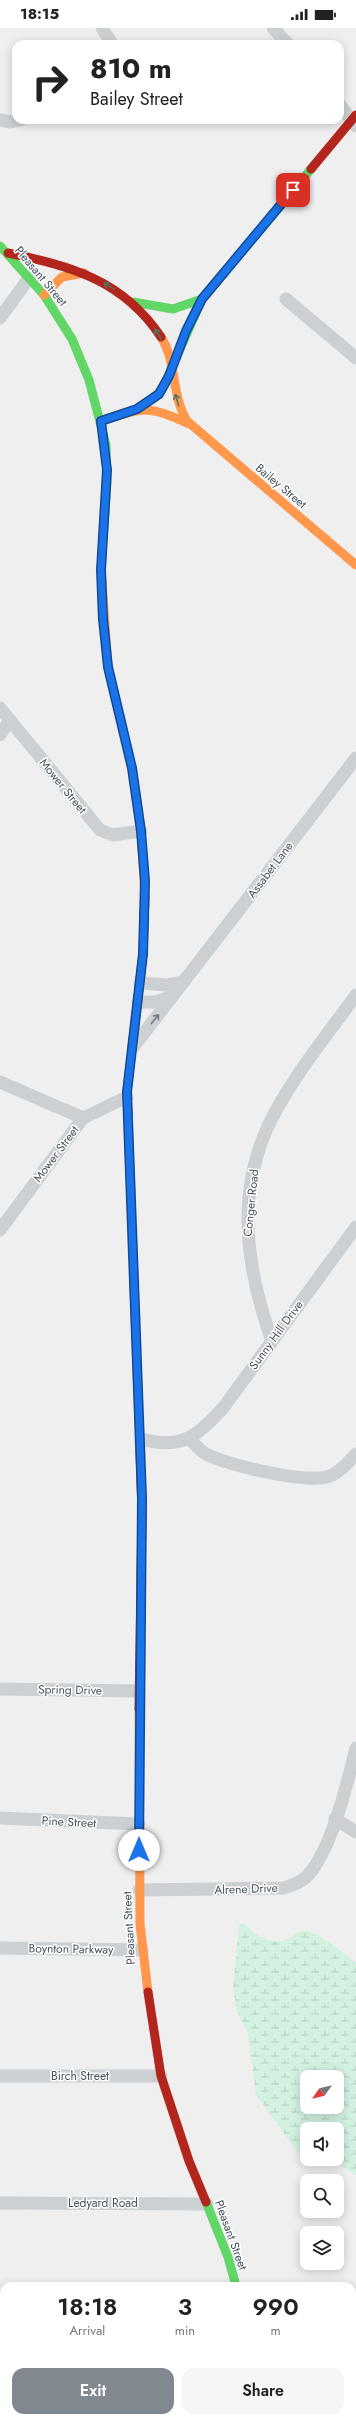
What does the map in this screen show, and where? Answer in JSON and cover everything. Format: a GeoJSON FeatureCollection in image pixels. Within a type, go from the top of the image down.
{"type":"FeatureCollection","features":[{"type":"Feature","properties":{"kind":"main road"},"geometry":{"type":"LineString","coordinates":[[137,409],[159,394],[171,370],[188,326],[202,299],[355,121]]}},
{"type":"Feature","properties":{"kind":"main road","name":"Pleasant Street"},"geometry":{"type":"LineString","coordinates":[[0,246],[44,295],[64,323],[80,355],[101,421],[107,470],[101,570],[103,619],[108,667],[132,768],[141,831],[145,881],[143,954],[131,1049],[127,1097],[141,1440],[142,1528],[139,1691],[139,1890],[142,1950],[161,2076],[189,2162],[228,2258],[235,2282]]}},
{"type":"Feature","properties":{"kind":"main road"},"geometry":{"type":"LineString","coordinates":[[8,254],[49,262],[84,273],[133,302],[158,308],[173,309],[202,299]]}},
{"type":"Feature","properties":{"kind":"main road"},"geometry":{"type":"LineString","coordinates":[[44,295],[62,277],[71,274],[84,273]]}},
{"type":"Feature","properties":{"kind":"main road","name":"Bailey Street"},"geometry":{"type":"LineString","coordinates":[[133,302],[155,329],[167,351],[178,404],[184,416],[192,426],[356,565]]}},
{"type":"Feature","properties":{"kind":"main road","name":"Bailey Street"},"geometry":{"type":"LineString","coordinates":[[101,421],[147,407],[158,409],[192,426]]}},
{"type":"Feature","properties":{"kind":"street"},"geometry":{"type":"LineString","coordinates":[[102,28],[110,40]]}},
{"type":"Feature","properties":{"kind":"street"},"geometry":{"type":"LineString","coordinates":[[275,29],[285,40]]}},
{"type":"Feature","properties":{"kind":"street"},"geometry":{"type":"LineString","coordinates":[[344,109],[355,121]]}},
{"type":"Feature","properties":{"kind":"street"},"geometry":{"type":"LineString","coordinates":[[0,120],[12,121]]}},
{"type":"Feature","properties":{"kind":"street"},"geometry":{"type":"LineString","coordinates":[[0,318],[30,278]]}},
{"type":"Feature","properties":{"kind":"street"},"geometry":{"type":"LineString","coordinates":[[286,299],[356,358]]}},
{"type":"Feature","properties":{"kind":"street","name":"Mower Street"},"geometry":{"type":"LineString","coordinates":[[0,708],[100,830],[113,835],[141,831]]}},
{"type":"Feature","properties":{"kind":"street"},"geometry":{"type":"LineString","coordinates":[[0,734],[10,720]]}},
{"type":"Feature","properties":{"kind":"street","name":"Assabet Lane"},"geometry":{"type":"LineString","coordinates":[[131,1049],[356,758]]}},
{"type":"Feature","properties":{"kind":"street"},"geometry":{"type":"LineString","coordinates":[[140,983],[167,986],[184,982]]}},
{"type":"Feature","properties":{"kind":"street"},"geometry":{"type":"LineString","coordinates":[[138,1002],[161,1001],[175,994]]}},
{"type":"Feature","properties":{"kind":"street","name":"Conger Road"},"geometry":{"type":"LineString","coordinates":[[272,1341],[258,1303],[247,1244],[253,1173],[263,1139],[277,1108],[320,1043],[356,995]]}},
{"type":"Feature","properties":{"kind":"street"},"geometry":{"type":"LineString","coordinates":[[0,1082],[83,1118]]}},
{"type":"Feature","properties":{"kind":"street","name":"Mower Street"},"geometry":{"type":"LineString","coordinates":[[0,1230],[83,1118],[127,1097]]}},
{"type":"Feature","properties":{"kind":"street","name":"Sunny Hill Drive"},"geometry":{"type":"LineString","coordinates":[[141,1440],[156,1443],[175,1444],[189,1438],[209,1423],[223,1408],[356,1227]]}},
{"type":"Feature","properties":{"kind":"street"},"geometry":{"type":"LineString","coordinates":[[189,1438],[209,1456],[269,1472],[318,1478],[333,1474],[356,1454]]}},
{"type":"Feature","properties":{"kind":"street","name":"Spring Drive"},"geometry":{"type":"LineString","coordinates":[[0,1688],[139,1691]]}},
{"type":"Feature","properties":{"kind":"street","name":"Alrene Drive"},"geometry":{"type":"LineString","coordinates":[[139,1890],[283,1888],[306,1877],[316,1864],[335,1819],[356,1748]]}},
{"type":"Feature","properties":{"kind":"street","name":"Pine Street"},"geometry":{"type":"LineString","coordinates":[[0,1818],[139,1824]]}},
{"type":"Feature","properties":{"kind":"street"},"geometry":{"type":"LineString","coordinates":[[335,1819],[356,1832]]}},
{"type":"Feature","properties":{"kind":"street","name":"Boynton Parkway"},"geometry":{"type":"LineString","coordinates":[[0,1948],[142,1950]]}},
{"type":"Feature","properties":{"kind":"street","name":"Birch Street"},"geometry":{"type":"LineString","coordinates":[[0,2076],[161,2076]]}},
{"type":"Feature","properties":{"kind":"street","name":"Ledyard Road"},"geometry":{"type":"LineString","coordinates":[[0,2203],[207,2204]]}},
{"type":"Feature","properties":{"kind":"green space"},"geometry":{"type":"Polygon","coordinates":[[[239,1924],[245,1924],[257,1935],[266,1940],[276,1942],[286,1940],[302,1931],[310,1932],[327,1941],[356,1962],[356,2175],[341,2166],[344,2166],[344,2122],[300,2122],[300,2154],[298,2153],[256,2095],[248,2033],[237,2012],[233,1987],[239,1924]]]}},
{"type":"Feature","properties":{"kind":"traffic: fast"},"geometry":{"type":"LineString","coordinates":[[137,409],[154,398],[163,388],[202,299],[311,169]]}},
{"type":"Feature","properties":{"kind":"traffic: fast"},"geometry":{"type":"LineString","coordinates":[[0,246],[44,295],[72,339],[89,380],[106,445],[107,484],[101,568]]}},
{"type":"Feature","properties":{"kind":"traffic: fast"},"geometry":{"type":"LineString","coordinates":[[133,302],[173,309],[202,299]]}},
{"type":"Feature","properties":{"kind":"traffic: fast"},"geometry":{"type":"LineString","coordinates":[[206,2202],[228,2257],[235,2282]]}},
{"type":"Feature","properties":{"kind":"traffic: slow"},"geometry":{"type":"LineString","coordinates":[[44,295],[62,277],[84,273]]}},
{"type":"Feature","properties":{"kind":"traffic: slow"},"geometry":{"type":"LineString","coordinates":[[161,337],[170,357],[178,400],[187,421],[356,565]]}},
{"type":"Feature","properties":{"kind":"traffic: slow"},"geometry":{"type":"LineString","coordinates":[[101,421],[126,413],[145,410],[164,413],[189,424]]}},
{"type":"Feature","properties":{"kind":"traffic: slow"},"geometry":{"type":"LineString","coordinates":[[101,568],[108,667],[132,768],[141,831],[145,897]]}},
{"type":"Feature","properties":{"kind":"traffic: slow"},"geometry":{"type":"LineString","coordinates":[[128,1114],[140,1452]]}},
{"type":"Feature","properties":{"kind":"traffic: slow"},"geometry":{"type":"LineString","coordinates":[[139,1709],[140,1924],[148,1992]]}},
{"type":"Feature","properties":{"kind":"traffic: jam"},"geometry":{"type":"LineString","coordinates":[[311,169],[356,115]]}},
{"type":"Feature","properties":{"kind":"traffic: jam"},"geometry":{"type":"LineString","coordinates":[[8,253],[74,270],[94,278],[113,289],[130,302],[146,318],[161,337]]}},
{"type":"Feature","properties":{"kind":"traffic: jam"},"geometry":{"type":"LineString","coordinates":[[128,1114],[127,1092],[143,954],[145,897]]}},
{"type":"Feature","properties":{"kind":"traffic: jam"},"geometry":{"type":"LineString","coordinates":[[139,1709],[142,1512],[140,1452]]}},
{"type":"Feature","properties":{"kind":"traffic: jam"},"geometry":{"type":"LineString","coordinates":[[148,1992],[161,2076],[189,2161],[206,2202]]}},
{"type":"Feature","properties":{"kind":"route"},"geometry":{"type":"LineString","coordinates":[[139,1850],[139,1691],[142,1498],[141,1440],[128,1155],[127,1092],[130,1056],[141,978],[145,881],[141,831],[132,768],[108,667],[103,619],[101,570],[107,484],[107,456],[101,421],[137,409],[159,394],[169,376],[186,331],[202,299],[293,190]]}}]}
